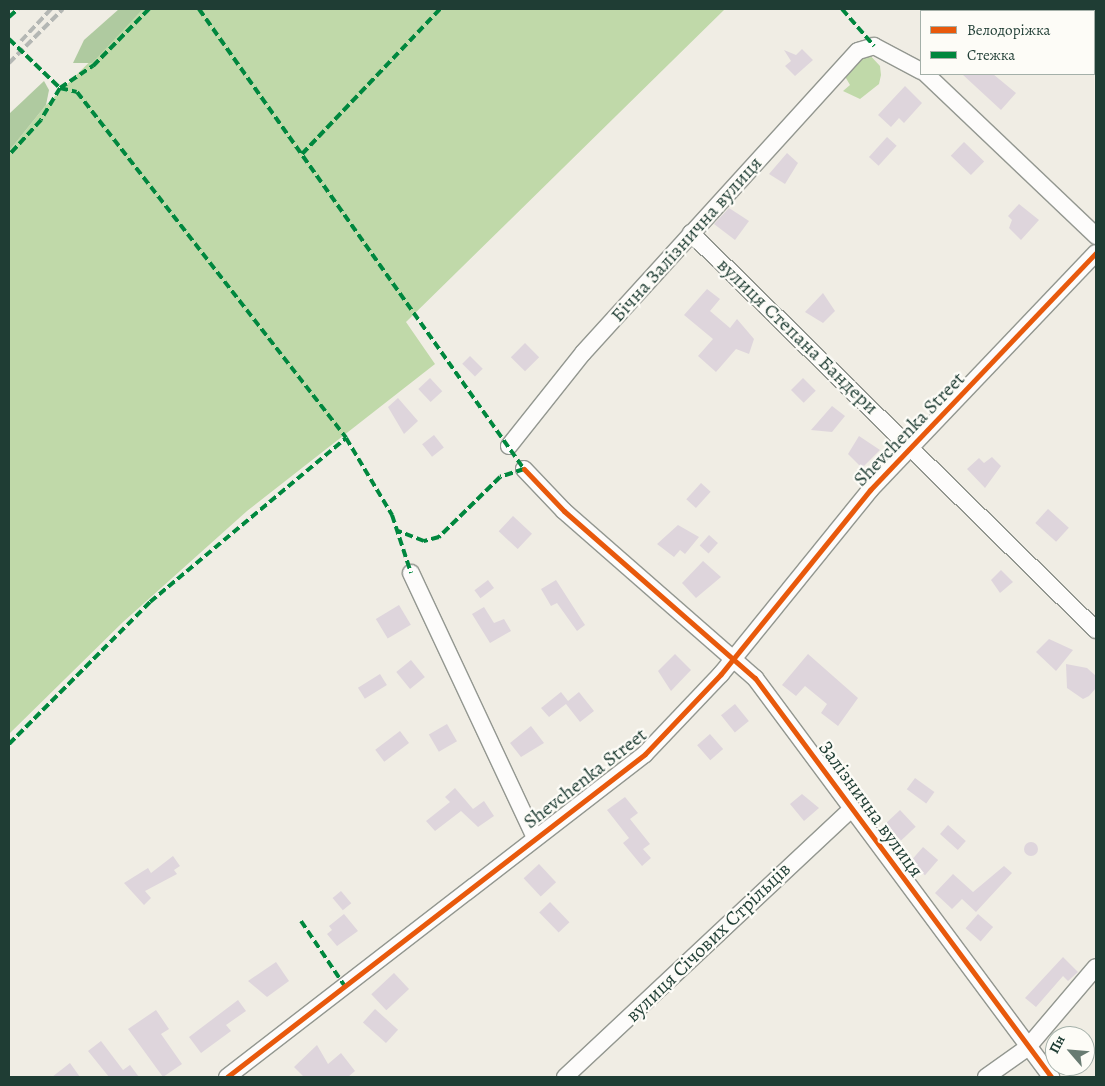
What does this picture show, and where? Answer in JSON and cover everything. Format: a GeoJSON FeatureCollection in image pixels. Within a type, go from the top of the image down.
{"type":"FeatureCollection","features":[{"type":"Feature","properties":{"kind":"street","name":"Бічна Залізнична вулиця"},"geometry":{"type":"LineString","coordinates":[[509,446],[583,353],[858,50],[874,46],[920,69]]}},
{"type":"Feature","properties":{"kind":"street"},"geometry":{"type":"LineString","coordinates":[[927,75],[1096,236]]}},
{"type":"Feature","properties":{"kind":"street","name":"вулиця Степана Бандери"},"geometry":{"type":"LineString","coordinates":[[691,233],[1096,630]]}},
{"type":"Feature","properties":{"kind":"street","name":"Shevchenka Street"},"geometry":{"type":"LineString","coordinates":[[226,1077],[534,836],[646,754],[732,660],[870,490],[913,449],[1096,253]]}},
{"type":"Feature","properties":{"kind":"street","name":"Залізнична вулиця"},"geometry":{"type":"LineString","coordinates":[[524,469],[564,511],[732,660],[755,678],[1027,1048],[1051,1077]]}},
{"type":"Feature","properties":{"kind":"street"},"geometry":{"type":"LineString","coordinates":[[411,572],[534,836]]}},
{"type":"Feature","properties":{"kind":"street","name":"вулиця Січових Стрільців"},"geometry":{"type":"LineString","coordinates":[[566,1077],[852,808]]}},
{"type":"Feature","properties":{"kind":"street"},"geometry":{"type":"LineString","coordinates":[[986,1077],[1027,1048],[1096,967]]}},
{"type":"Feature","properties":{"kind":"green space"},"geometry":{"type":"Polygon","coordinates":[[[119,9],[143,9],[92,63],[73,63],[84,40],[119,9]]]}},
{"type":"Feature","properties":{"kind":"green space"},"geometry":{"type":"Polygon","coordinates":[[[143,9],[725,9],[406,322],[435,364],[247,511],[123,622],[9,734],[9,151],[46,105],[143,9]]]}},
{"type":"Feature","properties":{"kind":"green space"},"geometry":{"type":"Polygon","coordinates":[[[866,51],[880,66],[881,75],[879,84],[860,99],[843,91],[850,85],[843,73],[866,51]]]}},
{"type":"Feature","properties":{"kind":"green space"},"geometry":{"type":"Polygon","coordinates":[[[44,81],[49,90],[46,105],[9,151],[9,114],[44,81]]]}},
{"type":"Feature","properties":{"kind":"building"},"geometry":{"type":"Polygon","coordinates":[[[802,49],[813,60],[795,76],[785,66],[791,61],[784,50],[796,55],[802,49]]]}},
{"type":"Feature","properties":{"kind":"building"},"geometry":{"type":"Polygon","coordinates":[[[963,75],[994,75],[1016,93],[1001,110],[963,75]]]}},
{"type":"Feature","properties":{"kind":"building"},"geometry":{"type":"Polygon","coordinates":[[[905,86],[922,103],[904,123],[899,118],[891,127],[878,115],[905,86]]]}},
{"type":"Feature","properties":{"kind":"building"},"geometry":{"type":"Polygon","coordinates":[[[887,137],[897,146],[879,166],[869,157],[887,137]]]}},
{"type":"Feature","properties":{"kind":"building"},"geometry":{"type":"Polygon","coordinates":[[[964,142],[984,161],[971,175],[951,156],[964,142]]]}},
{"type":"Feature","properties":{"kind":"building"},"geometry":{"type":"Polygon","coordinates":[[[787,153],[798,163],[785,184],[769,174],[787,153]]]}},
{"type":"Feature","properties":{"kind":"building"},"geometry":{"type":"Polygon","coordinates":[[[1019,204],[1039,220],[1021,240],[1009,228],[1012,220],[1008,216],[1019,204]]]}},
{"type":"Feature","properties":{"kind":"building"},"geometry":{"type":"Polygon","coordinates":[[[729,208],[749,221],[735,240],[714,224],[729,208]]]}},
{"type":"Feature","properties":{"kind":"building"},"geometry":{"type":"Polygon","coordinates":[[[707,289],[720,299],[710,311],[730,328],[737,319],[754,339],[749,354],[736,349],[716,372],[698,356],[713,339],[684,315],[707,289]]]}},
{"type":"Feature","properties":{"kind":"building"},"geometry":{"type":"Polygon","coordinates":[[[823,293],[835,311],[823,323],[805,312],[823,293]]]}},
{"type":"Feature","properties":{"kind":"building"},"geometry":{"type":"Polygon","coordinates":[[[525,343],[539,357],[525,371],[511,357],[525,343]]]}},
{"type":"Feature","properties":{"kind":"building"},"geometry":{"type":"Polygon","coordinates":[[[470,356],[483,369],[475,377],[462,364],[470,356]]]}},
{"type":"Feature","properties":{"kind":"building"},"geometry":{"type":"Polygon","coordinates":[[[430,378],[442,391],[431,402],[418,389],[430,378]]]}},
{"type":"Feature","properties":{"kind":"building"},"geometry":{"type":"Polygon","coordinates":[[[803,378],[816,391],[804,403],[791,390],[803,378]]]}},
{"type":"Feature","properties":{"kind":"building"},"geometry":{"type":"Polygon","coordinates":[[[398,398],[418,421],[404,434],[388,407],[398,398]]]}},
{"type":"Feature","properties":{"kind":"building"},"geometry":{"type":"Polygon","coordinates":[[[832,406],[845,416],[832,432],[811,430],[832,406]]]}},
{"type":"Feature","properties":{"kind":"building"},"geometry":{"type":"Polygon","coordinates":[[[434,435],[444,448],[432,457],[422,444],[434,435]]]}},
{"type":"Feature","properties":{"kind":"building"},"geometry":{"type":"Polygon","coordinates":[[[859,436],[880,450],[862,468],[848,454],[859,436]]]}},
{"type":"Feature","properties":{"kind":"building"},"geometry":{"type":"Polygon","coordinates":[[[992,457],[1001,466],[985,488],[967,469],[979,458],[984,463],[992,457]]]}},
{"type":"Feature","properties":{"kind":"building"},"geometry":{"type":"Polygon","coordinates":[[[701,483],[711,492],[696,508],[686,499],[701,483]]]}},
{"type":"Feature","properties":{"kind":"building"},"geometry":{"type":"Polygon","coordinates":[[[1048,509],[1069,528],[1056,542],[1035,523],[1048,509]]]}},
{"type":"Feature","properties":{"kind":"building"},"geometry":{"type":"Polygon","coordinates":[[[513,516],[532,534],[518,549],[499,531],[513,516]]]}},
{"type":"Feature","properties":{"kind":"building"},"geometry":{"type":"Polygon","coordinates":[[[678,525],[699,537],[685,554],[680,550],[674,557],[657,544],[678,525]]]}},
{"type":"Feature","properties":{"kind":"building"},"geometry":{"type":"Polygon","coordinates":[[[709,535],[718,543],[709,553],[700,545],[709,535]]]}},
{"type":"Feature","properties":{"kind":"building"},"geometry":{"type":"Polygon","coordinates":[[[703,561],[721,577],[696,598],[682,583],[703,561]]]}},
{"type":"Feature","properties":{"kind":"building"},"geometry":{"type":"Polygon","coordinates":[[[1001,570],[1013,582],[1000,593],[991,580],[1001,570]]]}},
{"type":"Feature","properties":{"kind":"building"},"geometry":{"type":"Polygon","coordinates":[[[488,580],[494,588],[480,598],[474,590],[488,580]]]}},
{"type":"Feature","properties":{"kind":"building"},"geometry":{"type":"Polygon","coordinates":[[[556,580],[585,625],[577,631],[557,603],[551,606],[541,589],[556,580]]]}},
{"type":"Feature","properties":{"kind":"building"},"geometry":{"type":"Polygon","coordinates":[[[399,605],[411,625],[388,639],[376,619],[399,605]]]}},
{"type":"Feature","properties":{"kind":"building"},"geometry":{"type":"Polygon","coordinates":[[[484,607],[494,623],[504,619],[511,631],[490,643],[472,614],[484,607]]]}},
{"type":"Feature","properties":{"kind":"building"},"geometry":{"type":"Polygon","coordinates":[[[1049,639],[1073,650],[1056,671],[1036,652],[1049,639]]]}},
{"type":"Feature","properties":{"kind":"building"},"geometry":{"type":"Polygon","coordinates":[[[675,654],[691,670],[671,691],[658,671],[675,654]]]}},
{"type":"Feature","properties":{"kind":"building"},"geometry":{"type":"Polygon","coordinates":[[[808,654],[858,698],[838,726],[821,713],[827,704],[805,686],[796,696],[782,685],[808,654]]]}},
{"type":"Feature","properties":{"kind":"building"},"geometry":{"type":"Polygon","coordinates":[[[411,660],[425,677],[410,689],[396,672],[411,660]]]}},
{"type":"Feature","properties":{"kind":"building"},"geometry":{"type":"Polygon","coordinates":[[[1066,664],[1087,668],[1096,676],[1096,688],[1089,696],[1083,699],[1067,688],[1066,664]]]}},
{"type":"Feature","properties":{"kind":"building"},"geometry":{"type":"Polygon","coordinates":[[[380,674],[387,685],[365,699],[358,688],[380,674]]]}},
{"type":"Feature","properties":{"kind":"building"},"geometry":{"type":"Polygon","coordinates":[[[561,692],[568,701],[579,692],[594,711],[580,722],[566,704],[549,717],[541,708],[561,692]]]}},
{"type":"Feature","properties":{"kind":"building"},"geometry":{"type":"Polygon","coordinates":[[[735,704],[749,721],[735,732],[721,715],[735,704]]]}},
{"type":"Feature","properties":{"kind":"building"},"geometry":{"type":"Polygon","coordinates":[[[447,724],[457,741],[439,752],[429,734],[447,724]]]}},
{"type":"Feature","properties":{"kind":"building"},"geometry":{"type":"Polygon","coordinates":[[[531,726],[544,743],[521,757],[510,743],[531,726]]]}},
{"type":"Feature","properties":{"kind":"building"},"geometry":{"type":"Polygon","coordinates":[[[400,731],[409,743],[384,762],[375,750],[400,731]]]}},
{"type":"Feature","properties":{"kind":"building"},"geometry":{"type":"Polygon","coordinates":[[[710,734],[723,749],[710,760],[697,745],[710,734]]]}},
{"type":"Feature","properties":{"kind":"building"},"geometry":{"type":"Polygon","coordinates":[[[915,778],[934,792],[926,803],[907,789],[915,778]]]}},
{"type":"Feature","properties":{"kind":"building"},"geometry":{"type":"Polygon","coordinates":[[[455,788],[473,809],[484,801],[494,816],[478,827],[461,811],[435,831],[426,821],[450,802],[445,797],[455,788]]]}},
{"type":"Feature","properties":{"kind":"building"},"geometry":{"type":"Polygon","coordinates":[[[802,794],[819,808],[804,821],[790,804],[802,794]]]}},
{"type":"Feature","properties":{"kind":"building"},"geometry":{"type":"Polygon","coordinates":[[[625,797],[638,813],[630,819],[650,844],[643,849],[651,858],[642,866],[623,843],[629,838],[607,810],[625,797]]]}},
{"type":"Feature","properties":{"kind":"building"},"geometry":{"type":"Polygon","coordinates":[[[900,810],[916,827],[901,840],[885,824],[900,810]]]}},
{"type":"Feature","properties":{"kind":"building"},"geometry":{"type":"Polygon","coordinates":[[[948,825],[966,841],[958,850],[940,834],[948,825]]]}},
{"type":"Feature","properties":{"kind":"building"},"geometry":{"type":"Polygon","coordinates":[[[1031,842],[1036,844],[1038,849],[1036,854],[1031,856],[1026,854],[1024,849],[1026,844],[1031,842]]]}},
{"type":"Feature","properties":{"kind":"building"},"geometry":{"type":"Polygon","coordinates":[[[923,847],[938,860],[925,875],[910,862],[923,847]]]}},
{"type":"Feature","properties":{"kind":"building"},"geometry":{"type":"Polygon","coordinates":[[[173,856],[180,866],[174,870],[177,874],[145,891],[151,898],[144,905],[124,883],[148,868],[151,873],[173,856]]]}},
{"type":"Feature","properties":{"kind":"building"},"geometry":{"type":"Polygon","coordinates":[[[539,864],[556,882],[541,897],[524,878],[539,864]]]}},
{"type":"Feature","properties":{"kind":"building"},"geometry":{"type":"Polygon","coordinates":[[[1004,866],[1012,873],[976,912],[962,899],[952,909],[935,893],[953,874],[973,892],[1004,866]]]}},
{"type":"Feature","properties":{"kind":"building"},"geometry":{"type":"Polygon","coordinates":[[[341,891],[351,903],[343,910],[333,898],[341,891]]]}},
{"type":"Feature","properties":{"kind":"building"},"geometry":{"type":"Polygon","coordinates":[[[550,902],[569,922],[559,933],[539,912],[550,902]]]}},
{"type":"Feature","properties":{"kind":"building"},"geometry":{"type":"Polygon","coordinates":[[[344,914],[358,931],[337,946],[327,934],[332,930],[329,926],[344,914]]]}},
{"type":"Feature","properties":{"kind":"building"},"geometry":{"type":"Polygon","coordinates":[[[978,914],[993,927],[981,941],[966,928],[978,914]]]}},
{"type":"Feature","properties":{"kind":"building"},"geometry":{"type":"Polygon","coordinates":[[[1063,957],[1078,972],[1068,981],[1063,976],[1036,1007],[1025,998],[1063,957]]]}},
{"type":"Feature","properties":{"kind":"building"},"geometry":{"type":"Polygon","coordinates":[[[276,962],[289,981],[267,997],[248,981],[276,962]]]}},
{"type":"Feature","properties":{"kind":"building"},"geometry":{"type":"Polygon","coordinates":[[[394,973],[409,989],[386,1010],[371,994],[394,973]]]}},
{"type":"Feature","properties":{"kind":"building"},"geometry":{"type":"Polygon","coordinates":[[[238,1000],[246,1011],[226,1025],[231,1031],[201,1053],[189,1037],[238,1000]]]}},
{"type":"Feature","properties":{"kind":"building"},"geometry":{"type":"Polygon","coordinates":[[[375,1009],[398,1030],[386,1043],[363,1022],[375,1009]]]}},
{"type":"Feature","properties":{"kind":"building"},"geometry":{"type":"Polygon","coordinates":[[[156,1010],[169,1029],[161,1034],[182,1064],[163,1077],[128,1029],[156,1010]]]}},
{"type":"Feature","properties":{"kind":"building"},"geometry":{"type":"Polygon","coordinates":[[[101,1041],[123,1070],[130,1065],[139,1077],[109,1077],[88,1051],[101,1041]]]}},
{"type":"Feature","properties":{"kind":"building"},"geometry":{"type":"Polygon","coordinates":[[[317,1045],[328,1064],[341,1053],[355,1071],[348,1077],[304,1077],[294,1067],[317,1045]]]}},
{"type":"Feature","properties":{"kind":"building"},"geometry":{"type":"Polygon","coordinates":[[[70,1063],[80,1077],[52,1077],[70,1063]]]}},
{"type":"Feature","properties":{"kind":"railway"},"geometry":{"type":"LineString","coordinates":[[21,41],[51,9]]}},
{"type":"Feature","properties":{"kind":"railway"},"geometry":{"type":"LineString","coordinates":[[9,63],[63,9]]}},
{"type":"Feature","properties":{"kind":"marked path"},"geometry":{"type":"LineString","coordinates":[[9,17],[18,9]]}},
{"type":"Feature","properties":{"kind":"marked path"},"geometry":{"type":"LineString","coordinates":[[60,88],[93,66],[149,9]]}},
{"type":"Feature","properties":{"kind":"marked path"},"geometry":{"type":"LineString","coordinates":[[199,9],[524,469],[500,477],[439,537],[424,541],[398,531]]}},
{"type":"Feature","properties":{"kind":"marked path"},"geometry":{"type":"LineString","coordinates":[[302,154],[440,9]]}},
{"type":"Feature","properties":{"kind":"marked path"},"geometry":{"type":"LineString","coordinates":[[842,9],[874,46]]}},
{"type":"Feature","properties":{"kind":"marked path"},"geometry":{"type":"LineString","coordinates":[[9,39],[60,88],[41,120],[9,155]]}},
{"type":"Feature","properties":{"kind":"marked path"},"geometry":{"type":"LineString","coordinates":[[60,88],[77,92],[346,438],[392,515],[411,573]]}},
{"type":"Feature","properties":{"kind":"marked path"},"geometry":{"type":"LineString","coordinates":[[9,744],[150,602],[346,438]]}},
{"type":"Feature","properties":{"kind":"marked path"},"geometry":{"type":"LineString","coordinates":[[301,921],[344,985]]}},
{"type":"Feature","properties":{"kind":"cycle path"},"geometry":{"type":"LineString","coordinates":[[227,1077],[645,754],[721,674],[870,490],[1096,253]]}},
{"type":"Feature","properties":{"kind":"cycle path"},"geometry":{"type":"LineString","coordinates":[[524,469],[564,511],[755,678],[1051,1077]]}}]}
